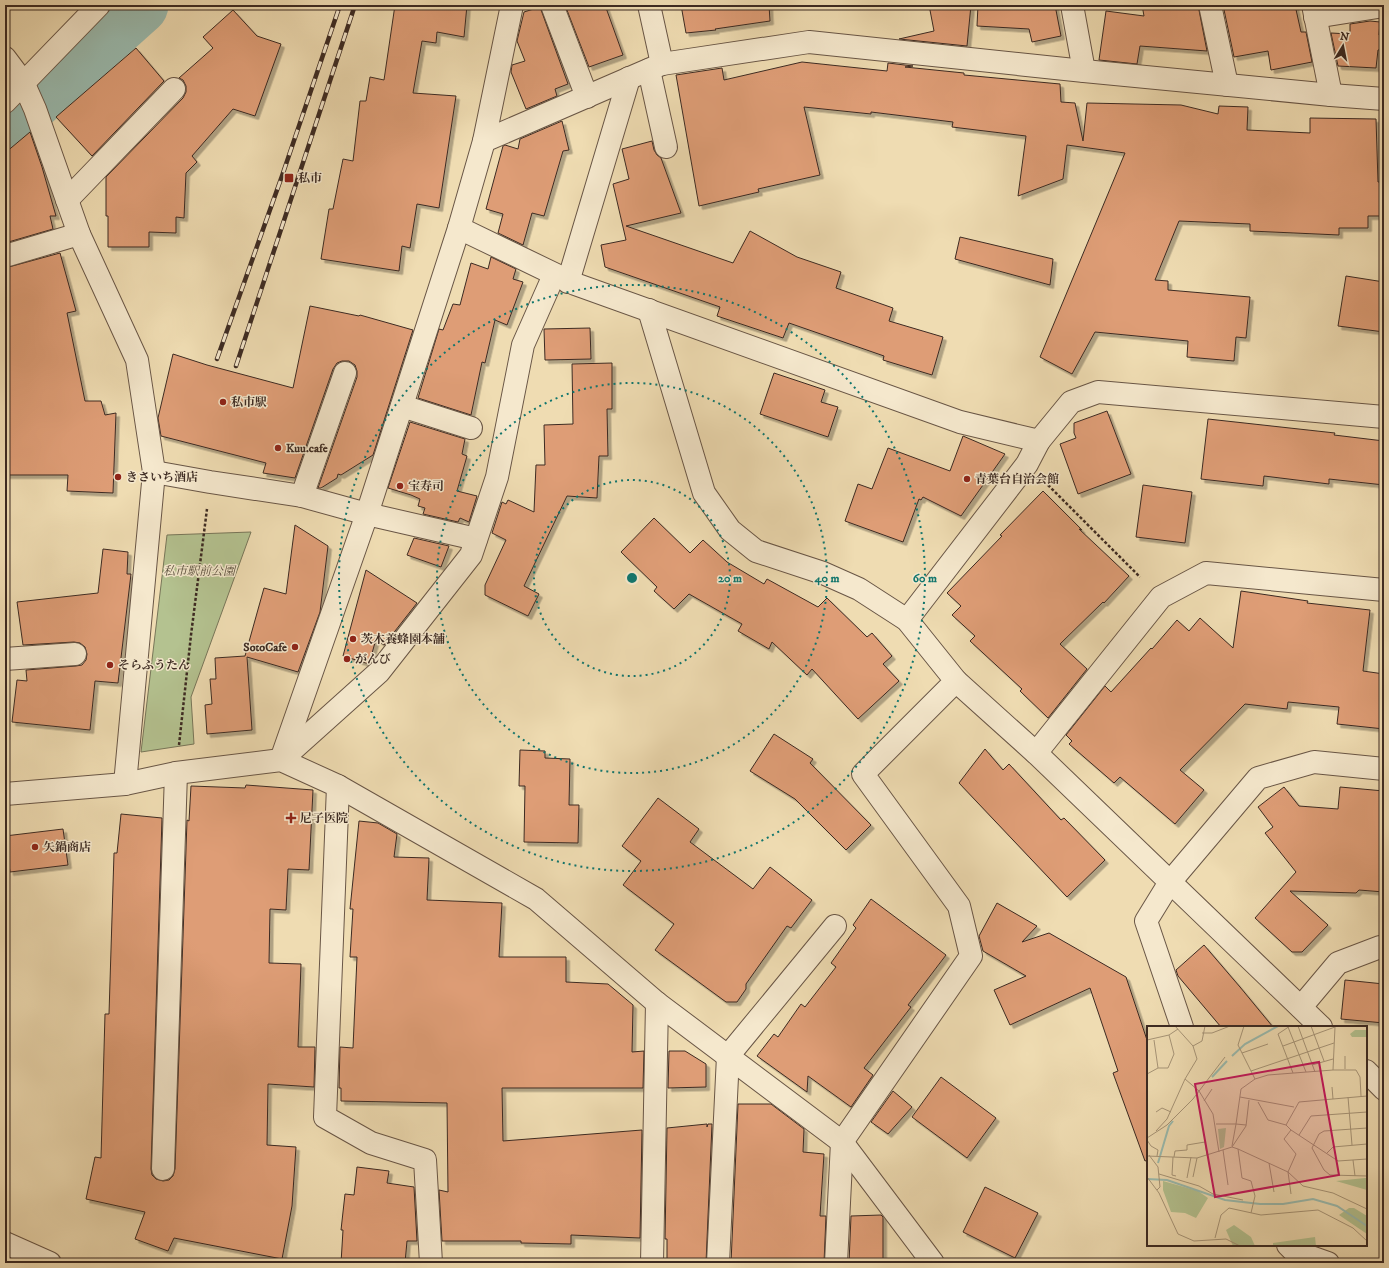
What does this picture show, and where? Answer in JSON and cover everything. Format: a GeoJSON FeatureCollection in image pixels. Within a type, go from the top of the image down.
{"type":"FeatureCollection","features":[{"type":"Feature","properties":{"kind":"street"},"geometry":{"type":"LineString","coordinates":[[5,102],[99,5]]}},
{"type":"Feature","properties":{"kind":"street"},"geometry":{"type":"LineString","coordinates":[[281,760],[367,514],[459,228],[484,141],[512,5]]}},
{"type":"Feature","properties":{"kind":"street"},"geometry":{"type":"LineString","coordinates":[[552,5],[587,97]]}},
{"type":"Feature","properties":{"kind":"street"},"geometry":{"type":"LineString","coordinates":[[649,5],[647,71],[666,147]]}},
{"type":"Feature","properties":{"kind":"street"},"geometry":{"type":"LineString","coordinates":[[1072,5],[1084,71]]}},
{"type":"Feature","properties":{"kind":"street"},"geometry":{"type":"LineString","coordinates":[[1210,5],[1227,85]]}},
{"type":"Feature","properties":{"kind":"street"},"geometry":{"type":"LineString","coordinates":[[1331,95],[1314,11],[1384,6]]}},
{"type":"Feature","properties":{"kind":"street"},"geometry":{"type":"LineString","coordinates":[[484,141],[647,71],[809,42],[1084,71],[1384,99]]}},
{"type":"Feature","properties":{"kind":"street"},"geometry":{"type":"LineString","coordinates":[[5,58],[23,82],[35,109],[79,234],[137,360],[154,472],[125,784]]}},
{"type":"Feature","properties":{"kind":"street"},"geometry":{"type":"LineString","coordinates":[[281,760],[379,672],[471,556],[497,477],[523,345],[561,278],[647,71]]}},
{"type":"Feature","properties":{"kind":"street"},"geometry":{"type":"LineString","coordinates":[[66,200],[174,89]]}},
{"type":"Feature","properties":{"kind":"street"},"geometry":{"type":"LineString","coordinates":[[459,228],[561,278],[960,422],[1039,441]]}},
{"type":"Feature","properties":{"kind":"street"},"geometry":{"type":"LineString","coordinates":[[5,256],[79,234]]}},
{"type":"Feature","properties":{"kind":"street"},"geometry":{"type":"LineString","coordinates":[[649,310],[704,493],[730,530],[756,551],[823,573],[859,589],[906,620],[956,681],[1036,753],[1320,1026]]}},
{"type":"Feature","properties":{"kind":"street"},"geometry":{"type":"LineString","coordinates":[[302,496],[345,373]]}},
{"type":"Feature","properties":{"kind":"street"},"geometry":{"type":"LineString","coordinates":[[906,620],[1026,464],[1039,441],[1071,402],[1098,392],[1384,417]]}},
{"type":"Feature","properties":{"kind":"street"},"geometry":{"type":"LineString","coordinates":[[402,406],[471,428]]}},
{"type":"Feature","properties":{"kind":"street"},"geometry":{"type":"LineString","coordinates":[[154,472],[302,496],[367,514],[476,539]]}},
{"type":"Feature","properties":{"kind":"street"},"geometry":{"type":"LineString","coordinates":[[1036,753],[1161,597],[1206,573],[1384,590]]}},
{"type":"Feature","properties":{"kind":"street"},"geometry":{"type":"LineString","coordinates":[[5,659],[75,654]]}},
{"type":"Feature","properties":{"kind":"street"},"geometry":{"type":"LineString","coordinates":[[836,1263],[842,1142],[971,956],[959,906],[863,774],[956,681]]}},
{"type":"Feature","properties":{"kind":"street"},"geometry":{"type":"LineString","coordinates":[[5,794],[125,784],[176,773],[281,760],[338,786],[536,899],[657,1004],[842,1142],[933,1263]]}},
{"type":"Feature","properties":{"kind":"street"},"geometry":{"type":"LineString","coordinates":[[1182,1026],[1146,921],[1170,882],[1258,778],[1314,762],[1384,769]]}},
{"type":"Feature","properties":{"kind":"street"},"geometry":{"type":"LineString","coordinates":[[163,1168],[176,773]]}},
{"type":"Feature","properties":{"kind":"street"},"geometry":{"type":"LineString","coordinates":[[338,786],[325,1117],[371,1143],[425,1160],[431,1263]]}},
{"type":"Feature","properties":{"kind":"street"},"geometry":{"type":"LineString","coordinates":[[718,1263],[728,1056],[835,926]]}},
{"type":"Feature","properties":{"kind":"street"},"geometry":{"type":"LineString","coordinates":[[1301,1007],[1338,963],[1380,947],[1384,947]]}},
{"type":"Feature","properties":{"kind":"street"},"geometry":{"type":"LineString","coordinates":[[652,1263],[657,1004]]}},
{"type":"Feature","properties":{"kind":"street"},"geometry":{"type":"LineString","coordinates":[[1367,1072],[1384,1089]]}},
{"type":"Feature","properties":{"kind":"street"},"geometry":{"type":"LineString","coordinates":[[5,1243],[50,1263]]}},
{"type":"Feature","properties":{"kind":"street"},"geometry":{"type":"LineString","coordinates":[[1289,1246],[1294,1251],[1328,1263]]}},
{"type":"Feature","properties":{"kind":"path"},"geometry":{"type":"LineString","coordinates":[[1026,464],[1161,597]]}},
{"type":"Feature","properties":{"kind":"path"},"geometry":{"type":"LineString","coordinates":[[176,773],[190,635],[210,482]]}},
{"type":"Feature","properties":{"kind":"green space","name":"私市駅前公園"},"geometry":{"type":"Polygon","coordinates":[[[251,532],[191,697],[194,744],[141,752],[167,535],[251,532]]]}},
{"type":"Feature","properties":{"kind":"building"},"geometry":{"type":"Polygon","coordinates":[[[395,5],[467,5],[464,37],[437,32],[436,43],[422,41],[413,93],[456,96],[439,208],[417,204],[410,248],[402,246],[399,271],[321,259],[329,209],[333,209],[343,159],[353,161],[360,101],[366,101],[370,77],[384,80],[395,5]]]}},
{"type":"Feature","properties":{"kind":"building"},"geometry":{"type":"Polygon","coordinates":[[[565,5],[605,5],[623,55],[589,67],[565,5]]]}},
{"type":"Feature","properties":{"kind":"building"},"geometry":{"type":"Polygon","coordinates":[[[681,5],[769,5],[770,21],[715,29],[716,30],[686,33],[681,5]]]}},
{"type":"Feature","properties":{"kind":"building"},"geometry":{"type":"Polygon","coordinates":[[[929,5],[971,5],[967,46],[899,39],[934,31],[929,5]]]}},
{"type":"Feature","properties":{"kind":"building"},"geometry":{"type":"Polygon","coordinates":[[[978,5],[1055,5],[1061,36],[1032,42],[1029,29],[977,26],[978,5]]]}},
{"type":"Feature","properties":{"kind":"building"},"geometry":{"type":"Polygon","coordinates":[[[1142,5],[1198,5],[1207,51],[1140,46],[1137,64],[1099,60],[1106,11],[1144,16],[1142,5]]]}},
{"type":"Feature","properties":{"kind":"building"},"geometry":{"type":"Polygon","coordinates":[[[1223,5],[1295,5],[1301,32],[1306,32],[1312,62],[1271,70],[1268,51],[1234,57],[1223,5]]]}},
{"type":"Feature","properties":{"kind":"building"},"geometry":{"type":"Polygon","coordinates":[[[540,7],[568,84],[555,89],[557,96],[526,109],[511,72],[512,65],[525,61],[517,41],[524,12],[540,7]]]}},
{"type":"Feature","properties":{"kind":"building"},"geometry":{"type":"Polygon","coordinates":[[[233,10],[257,36],[281,44],[255,116],[233,109],[192,156],[197,162],[186,173],[184,218],[176,217],[176,233],[149,232],[149,247],[108,247],[106,177],[183,98],[186,92],[186,86],[183,80],[179,78],[213,48],[203,37],[233,10]]]}},
{"type":"Feature","properties":{"kind":"building"},"geometry":{"type":"Polygon","coordinates":[[[1370,21],[1380,22],[1379,35],[1384,36],[1384,49],[1378,50],[1376,68],[1338,66],[1331,33],[1350,34],[1350,24],[1370,21]]]}},
{"type":"Feature","properties":{"kind":"building"},"geometry":{"type":"Polygon","coordinates":[[[136,48],[164,81],[92,156],[56,117],[136,48]]]}},
{"type":"Feature","properties":{"kind":"building"},"geometry":{"type":"Polygon","coordinates":[[[802,62],[887,71],[888,63],[913,66],[905,67],[964,73],[964,75],[1060,84],[1061,102],[1075,103],[1083,141],[1087,103],[1181,105],[1218,114],[1219,106],[1248,107],[1247,130],[1310,133],[1310,118],[1376,119],[1378,182],[1384,182],[1384,216],[1368,216],[1368,228],[1339,228],[1339,235],[1250,231],[1250,224],[1179,221],[1155,280],[1168,281],[1168,290],[1250,297],[1246,338],[1236,337],[1234,361],[1187,357],[1188,341],[1095,332],[1072,374],[1040,357],[1125,153],[1067,145],[1063,179],[1018,196],[1026,136],[952,127],[953,122],[871,112],[871,114],[804,107],[820,175],[758,189],[759,192],[699,206],[676,75],[722,68],[724,80],[802,62]]]}},
{"type":"Feature","properties":{"kind":"building"},"geometry":{"type":"Polygon","coordinates":[[[562,121],[569,150],[563,151],[544,216],[532,213],[523,245],[498,233],[503,214],[486,209],[503,146],[505,145],[518,149],[520,139],[562,121]]]}},
{"type":"Feature","properties":{"kind":"building"},"geometry":{"type":"Polygon","coordinates":[[[30,132],[56,216],[50,216],[53,229],[5,243],[5,153],[30,132]]]}},
{"type":"Feature","properties":{"kind":"building"},"geometry":{"type":"Polygon","coordinates":[[[652,141],[654,150],[661,158],[681,213],[626,226],[733,263],[750,231],[797,257],[841,272],[836,288],[893,308],[889,321],[943,337],[932,375],[883,360],[884,356],[789,323],[783,338],[717,316],[720,307],[605,267],[601,245],[626,240],[613,184],[629,179],[622,149],[652,141]]]}},
{"type":"Feature","properties":{"kind":"building"},"geometry":{"type":"Polygon","coordinates":[[[960,237],[1053,259],[1050,285],[955,259],[960,237]]]}},
{"type":"Feature","properties":{"kind":"building"},"geometry":{"type":"Polygon","coordinates":[[[60,253],[76,311],[67,313],[85,401],[101,401],[105,415],[116,413],[113,493],[67,491],[68,475],[5,475],[5,268],[60,253]]]}},
{"type":"Feature","properties":{"kind":"building"},"geometry":{"type":"Polygon","coordinates":[[[491,257],[516,269],[513,279],[523,282],[507,325],[495,320],[485,363],[482,362],[471,415],[418,398],[439,329],[443,330],[453,304],[460,305],[471,263],[488,269],[491,257]]]}},
{"type":"Feature","properties":{"kind":"building"},"geometry":{"type":"Polygon","coordinates":[[[1346,276],[1384,282],[1384,332],[1338,326],[1346,276]]]}},
{"type":"Feature","properties":{"kind":"building"},"geometry":{"type":"Polygon","coordinates":[[[310,306],[360,315],[413,330],[373,455],[341,475],[338,474],[337,478],[321,488],[318,488],[357,377],[355,365],[349,361],[337,363],[333,369],[295,478],[263,473],[266,463],[161,436],[158,418],[173,354],[207,365],[293,388],[310,306]]]}},
{"type":"Feature","properties":{"kind":"building"},"geometry":{"type":"Polygon","coordinates":[[[590,328],[591,359],[545,360],[544,329],[590,328]]]}},
{"type":"Feature","properties":{"kind":"building"},"geometry":{"type":"Polygon","coordinates":[[[612,363],[612,409],[607,409],[608,456],[599,456],[597,498],[567,496],[524,586],[539,594],[528,616],[485,595],[485,585],[506,540],[492,533],[502,502],[506,504],[508,500],[534,512],[536,465],[545,465],[544,425],[573,424],[572,364],[612,363]]]}},
{"type":"Feature","properties":{"kind":"building"},"geometry":{"type":"Polygon","coordinates":[[[774,373],[825,390],[821,402],[838,407],[828,437],[760,414],[774,373]]]}},
{"type":"Feature","properties":{"kind":"building"},"geometry":{"type":"Polygon","coordinates":[[[1107,411],[1131,474],[1078,494],[1060,444],[1076,438],[1074,433],[1074,423],[1107,411]]]}},
{"type":"Feature","properties":{"kind":"building"},"geometry":{"type":"Polygon","coordinates":[[[1208,419],[1335,433],[1334,435],[1384,441],[1384,485],[1329,479],[1329,484],[1264,476],[1263,486],[1201,479],[1208,419]]]}},
{"type":"Feature","properties":{"kind":"building"},"geometry":{"type":"Polygon","coordinates":[[[410,422],[465,439],[462,454],[467,456],[457,491],[477,496],[469,522],[460,518],[458,522],[423,514],[425,508],[418,506],[420,499],[388,488],[410,422]]]}},
{"type":"Feature","properties":{"kind":"building"},"geometry":{"type":"Polygon","coordinates":[[[963,436],[1005,454],[961,516],[923,497],[921,500],[919,499],[903,542],[845,521],[858,484],[872,489],[888,448],[950,471],[963,436]]]}},
{"type":"Feature","properties":{"kind":"building"},"geometry":{"type":"Polygon","coordinates":[[[1143,485],[1192,492],[1185,543],[1136,537],[1143,485]]]}},
{"type":"Feature","properties":{"kind":"building"},"geometry":{"type":"Polygon","coordinates":[[[1043,491],[1082,530],[1079,529],[1129,576],[1104,603],[1103,602],[1060,644],[1087,669],[1048,718],[1020,691],[1022,689],[970,641],[975,636],[952,615],[961,606],[947,593],[1043,491]]]}},
{"type":"Feature","properties":{"kind":"building"},"geometry":{"type":"Polygon","coordinates":[[[654,518],[690,553],[703,540],[727,562],[764,584],[767,579],[818,607],[827,598],[867,637],[872,633],[892,656],[883,664],[899,681],[858,719],[812,669],[807,675],[772,642],[769,649],[738,631],[742,624],[689,594],[674,609],[654,591],[657,587],[621,552],[654,518]]]}},
{"type":"Feature","properties":{"kind":"building"},"geometry":{"type":"Polygon","coordinates":[[[295,525],[328,546],[320,612],[298,672],[247,657],[252,730],[207,734],[205,705],[212,704],[210,679],[216,679],[215,658],[245,656],[264,588],[286,594],[295,525]]]}},
{"type":"Feature","properties":{"kind":"building"},"geometry":{"type":"Polygon","coordinates":[[[414,538],[449,546],[441,567],[407,555],[414,538]]]}},
{"type":"Feature","properties":{"kind":"building"},"geometry":{"type":"Polygon","coordinates":[[[103,549],[128,552],[127,574],[131,574],[118,683],[95,681],[90,730],[12,722],[17,680],[27,681],[26,670],[82,665],[86,660],[87,654],[85,647],[80,643],[74,642],[23,645],[17,602],[98,593],[103,549]]]}},
{"type":"Feature","properties":{"kind":"building"},"geometry":{"type":"Polygon","coordinates":[[[366,570],[417,603],[384,645],[376,639],[369,664],[343,656],[366,570]]]}},
{"type":"Feature","properties":{"kind":"building"},"geometry":{"type":"Polygon","coordinates":[[[1241,591],[1308,601],[1307,603],[1370,610],[1363,671],[1384,674],[1384,729],[1337,724],[1339,707],[1288,702],[1287,709],[1245,704],[1180,770],[1204,790],[1175,824],[1120,777],[1114,783],[1069,744],[1072,741],[1066,735],[1105,686],[1111,692],[1177,620],[1189,631],[1200,618],[1233,648],[1241,591]]]}},
{"type":"Feature","properties":{"kind":"building"},"geometry":{"type":"Polygon","coordinates":[[[774,734],[813,759],[810,763],[871,825],[846,850],[795,799],[750,771],[774,734]]]}},
{"type":"Feature","properties":{"kind":"building"},"geometry":{"type":"Polygon","coordinates":[[[985,749],[1003,770],[1009,764],[1061,820],[1064,818],[1105,860],[1067,897],[959,783],[985,749]]]}},
{"type":"Feature","properties":{"kind":"building"},"geometry":{"type":"Polygon","coordinates":[[[520,750],[545,751],[545,758],[570,759],[569,805],[579,805],[578,843],[524,842],[525,786],[519,786],[520,750]]]}},
{"type":"Feature","properties":{"kind":"building"},"geometry":{"type":"Polygon","coordinates":[[[246,785],[313,790],[309,870],[288,869],[286,910],[270,909],[269,963],[301,964],[298,1047],[315,1047],[314,1087],[268,1084],[267,1145],[296,1147],[292,1206],[282,1259],[174,1238],[168,1251],[135,1239],[145,1212],[86,1199],[95,1157],[101,1158],[105,1014],[109,1014],[114,853],[117,853],[121,814],[162,818],[151,1169],[152,1175],[156,1179],[163,1181],[169,1180],[173,1176],[175,1169],[187,820],[189,821],[191,786],[245,788],[246,785]]]}},
{"type":"Feature","properties":{"kind":"building"},"geometry":{"type":"Polygon","coordinates":[[[1284,787],[1299,806],[1338,809],[1340,787],[1384,791],[1384,892],[1359,890],[1356,893],[1290,891],[1328,925],[1302,952],[1292,952],[1255,918],[1296,872],[1265,833],[1273,827],[1258,807],[1284,787]]]}},
{"type":"Feature","properties":{"kind":"building"},"geometry":{"type":"Polygon","coordinates":[[[658,798],[699,829],[690,842],[753,889],[770,867],[812,900],[791,928],[787,926],[746,984],[746,989],[737,1002],[726,1002],[655,950],[674,924],[623,885],[641,861],[622,846],[658,798]]]}},
{"type":"Feature","properties":{"kind":"building"},"geometry":{"type":"Polygon","coordinates":[[[359,821],[378,823],[397,834],[394,857],[429,858],[427,900],[502,903],[499,957],[566,957],[566,982],[608,984],[633,1005],[632,1052],[644,1051],[643,1088],[502,1088],[503,1141],[642,1130],[640,1238],[571,1235],[571,1244],[521,1243],[521,1241],[442,1241],[439,1190],[448,1192],[447,1103],[341,1101],[341,1088],[339,1088],[340,1047],[353,1048],[357,957],[350,957],[353,909],[350,909],[359,821]]]}},
{"type":"Feature","properties":{"kind":"building"},"geometry":{"type":"Polygon","coordinates":[[[63,829],[68,865],[10,872],[5,836],[63,829]]]}},
{"type":"Feature","properties":{"kind":"building"},"geometry":{"type":"Polygon","coordinates":[[[871,899],[946,955],[908,1005],[911,1007],[864,1068],[873,1075],[851,1107],[808,1076],[807,1092],[757,1056],[774,1034],[778,1037],[801,1004],[805,1007],[836,967],[831,963],[856,928],[853,925],[871,899]]]}},
{"type":"Feature","properties":{"kind":"building"},"geometry":{"type":"Polygon","coordinates":[[[997,903],[1037,926],[1022,942],[1049,933],[1126,977],[1147,1040],[1147,1160],[1145,1161],[1113,1073],[1118,1071],[1090,988],[1010,1025],[994,990],[1026,976],[983,951],[979,936],[997,903]]]}},
{"type":"Feature","properties":{"kind":"building"},"geometry":{"type":"Polygon","coordinates":[[[1204,945],[1272,1026],[1220,1026],[1178,976],[1176,970],[1204,945]]]}},
{"type":"Feature","properties":{"kind":"building"},"geometry":{"type":"Polygon","coordinates":[[[1345,980],[1384,984],[1384,1023],[1341,1019],[1345,980]]]}},
{"type":"Feature","properties":{"kind":"building"},"geometry":{"type":"Polygon","coordinates":[[[669,1051],[685,1051],[706,1064],[706,1087],[668,1088],[669,1051]]]}},
{"type":"Feature","properties":{"kind":"building"},"geometry":{"type":"Polygon","coordinates":[[[941,1077],[996,1118],[967,1158],[912,1117],[941,1077]]]}},
{"type":"Feature","properties":{"kind":"building"},"geometry":{"type":"Polygon","coordinates":[[[893,1091],[912,1107],[888,1134],[871,1122],[893,1091]]]}},
{"type":"Feature","properties":{"kind":"building"},"geometry":{"type":"Polygon","coordinates":[[[738,1104],[771,1104],[804,1129],[803,1152],[824,1154],[820,1216],[826,1216],[824,1263],[731,1263],[738,1104]]]}},
{"type":"Feature","properties":{"kind":"building"},"geometry":{"type":"Polygon","coordinates":[[[707,1124],[707,1127],[708,1124],[712,1124],[706,1263],[667,1263],[667,1239],[665,1239],[667,1128],[707,1124]]]}},
{"type":"Feature","properties":{"kind":"building"},"geometry":{"type":"Polygon","coordinates":[[[357,1167],[389,1171],[387,1183],[414,1187],[417,1241],[407,1241],[405,1263],[341,1263],[343,1230],[341,1230],[345,1194],[354,1195],[357,1167]]]}},
{"type":"Feature","properties":{"kind":"building"},"geometry":{"type":"Polygon","coordinates":[[[985,1187],[1038,1213],[1015,1258],[963,1232],[985,1187]]]}},
{"type":"Feature","properties":{"kind":"building"},"geometry":{"type":"Polygon","coordinates":[[[881,1215],[883,1217],[883,1263],[849,1263],[851,1216],[881,1215]]]}},
{"type":"Feature","properties":{"kind":"waterway"},"geometry":{"type":"LineString","coordinates":[[5,125],[139,5]]}},
{"type":"Feature","properties":{"kind":"railway"},"geometry":{"type":"LineString","coordinates":[[217,359],[282,176],[340,5]]}},
{"type":"Feature","properties":{"kind":"railway"},"geometry":{"type":"LineString","coordinates":[[236,366],[355,5]]}},
{"type":"Feature","properties":{"kind":"place","name":"私市"},"geometry":{"type":"Point","coordinates":[289,178]}},
{"type":"Feature","properties":{"kind":"place","name":"私市駅"},"geometry":{"type":"Point","coordinates":[223,402]}},
{"type":"Feature","properties":{"kind":"place","name":"Kuu.cafe"},"geometry":{"type":"Point","coordinates":[278,448]}},
{"type":"Feature","properties":{"kind":"place","name":"きさいち酒店"},"geometry":{"type":"Point","coordinates":[118,477]}},
{"type":"Feature","properties":{"kind":"place","name":"青葉台自治会館"},"geometry":{"type":"Point","coordinates":[967,479]}},
{"type":"Feature","properties":{"kind":"place","name":"宝寿司"},"geometry":{"type":"Point","coordinates":[400,486]}},
{"type":"Feature","properties":{"kind":"place","name":"茨木養蜂園本舗"},"geometry":{"type":"Point","coordinates":[353,639]}},
{"type":"Feature","properties":{"kind":"place","name":"SotoCafe"},"geometry":{"type":"Point","coordinates":[295,647]}},
{"type":"Feature","properties":{"kind":"place","name":"がんび"},"geometry":{"type":"Point","coordinates":[347,659]}},
{"type":"Feature","properties":{"kind":"place","name":"そらふうたん"},"geometry":{"type":"Point","coordinates":[110,665]}},
{"type":"Feature","properties":{"kind":"place","name":"尼子医院"},"geometry":{"type":"Point","coordinates":[291,818]}},
{"type":"Feature","properties":{"kind":"place","name":"矢鍋商店"},"geometry":{"type":"Point","coordinates":[35,847]}}]}
